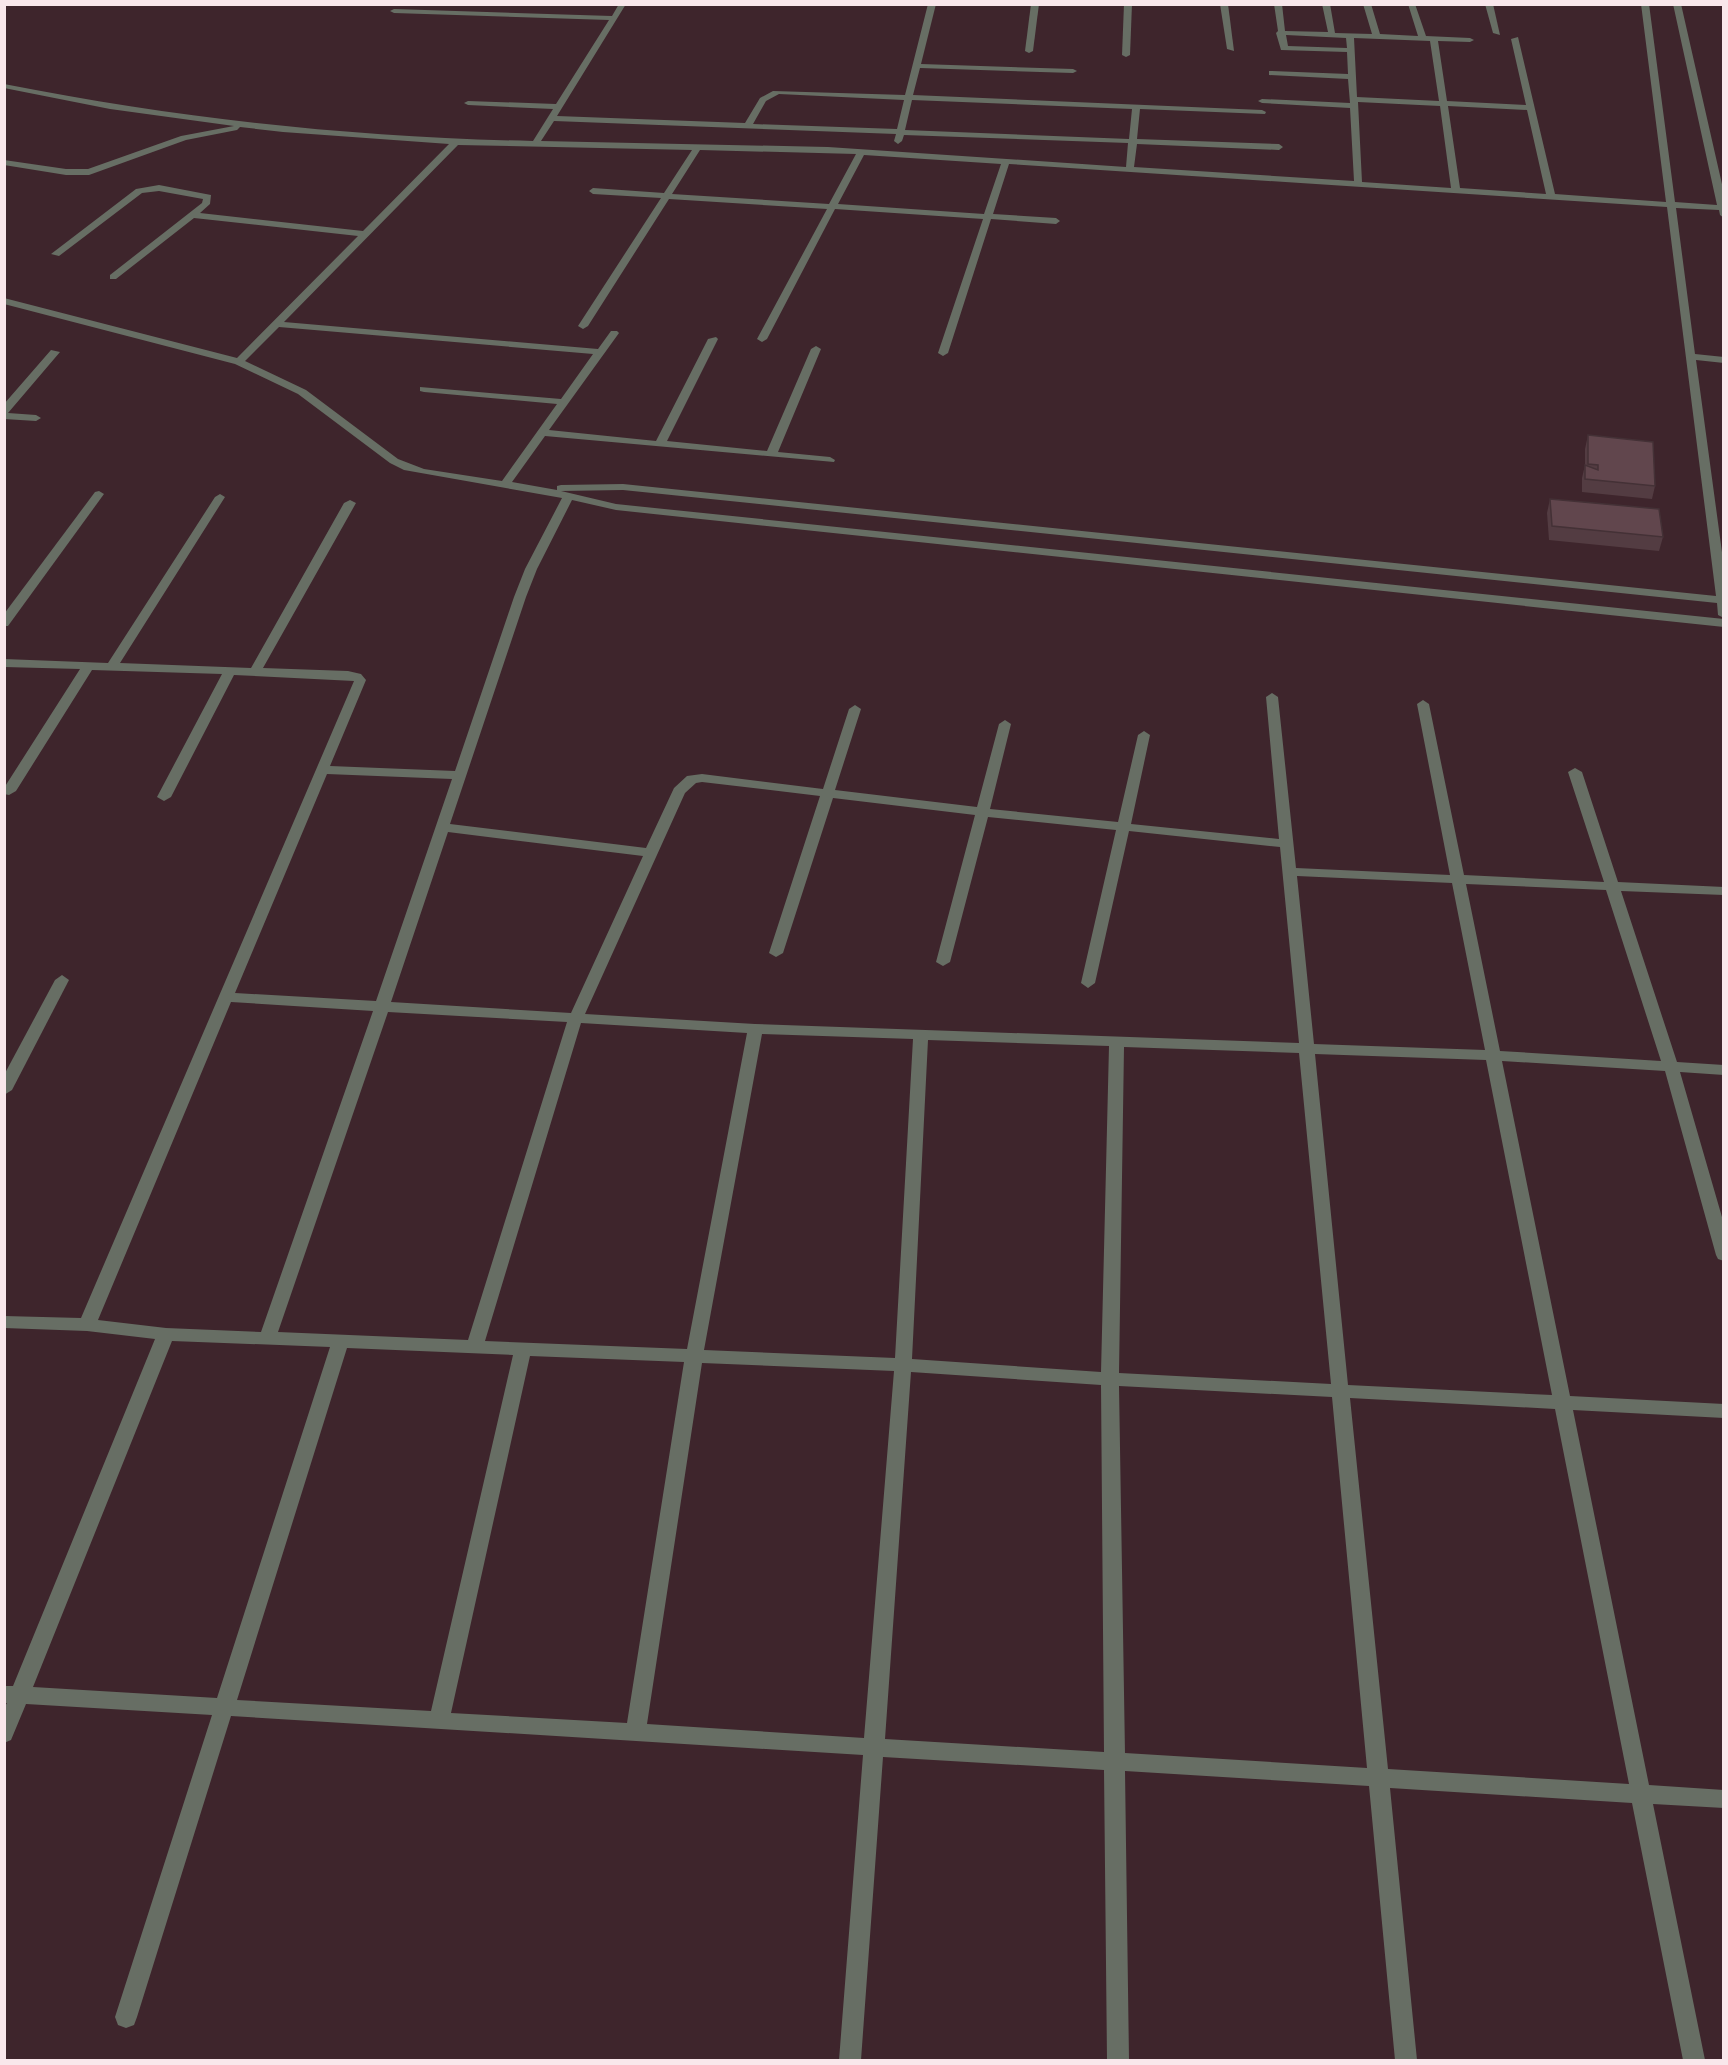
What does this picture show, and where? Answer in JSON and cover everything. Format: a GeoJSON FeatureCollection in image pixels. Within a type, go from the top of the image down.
{"type":"FeatureCollection","features":[{"type":"Feature","properties":{"kind":"street"},"geometry":{"type":"LineString","coordinates":[[535,144],[623,4]]}},
{"type":"Feature","properties":{"kind":"street"},"geometry":{"type":"LineString","coordinates":[[894,154],[932,4]]}},
{"type":"Feature","properties":{"kind":"street"},"geometry":{"type":"LineString","coordinates":[[1029,51],[1035,4]]}},
{"type":"Feature","properties":{"kind":"street"},"geometry":{"type":"LineString","coordinates":[[1126,56],[1128,4]]}},
{"type":"Feature","properties":{"kind":"street"},"geometry":{"type":"LineString","coordinates":[[1224,4],[1231,49]]}},
{"type":"Feature","properties":{"kind":"street"},"geometry":{"type":"LineString","coordinates":[[1278,4],[1280,33],[1284,48],[1350,50]]}},
{"type":"Feature","properties":{"kind":"street"},"geometry":{"type":"LineString","coordinates":[[1326,4],[1332,35]]}},
{"type":"Feature","properties":{"kind":"street"},"geometry":{"type":"LineString","coordinates":[[1366,4],[1377,37]]}},
{"type":"Feature","properties":{"kind":"street"},"geometry":{"type":"LineString","coordinates":[[1411,4],[1423,39]]}},
{"type":"Feature","properties":{"kind":"street"},"geometry":{"type":"LineString","coordinates":[[1489,4],[1497,33]]}},
{"type":"Feature","properties":{"kind":"street"},"geometry":{"type":"LineString","coordinates":[[1646,4],[1689,356],[1724,615]]}},
{"type":"Feature","properties":{"kind":"street"},"geometry":{"type":"LineString","coordinates":[[4,86],[110,107],[250,126],[456,142],[861,152],[1670,204],[1723,210],[1677,4]]}},
{"type":"Feature","properties":{"kind":"street"},"geometry":{"type":"LineString","coordinates":[[394,11],[614,18]]}},
{"type":"Feature","properties":{"kind":"street"},"geometry":{"type":"LineString","coordinates":[[1280,33],[1470,40]]}},
{"type":"Feature","properties":{"kind":"street"},"geometry":{"type":"LineString","coordinates":[[1350,36],[1358,184]]}},
{"type":"Feature","properties":{"kind":"street"},"geometry":{"type":"LineString","coordinates":[[1434,39],[1456,190]]}},
{"type":"Feature","properties":{"kind":"street"},"geometry":{"type":"LineString","coordinates":[[1515,39],[1551,196]]}},
{"type":"Feature","properties":{"kind":"street"},"geometry":{"type":"LineString","coordinates":[[916,66],[1073,71]]}},
{"type":"Feature","properties":{"kind":"street"},"geometry":{"type":"LineString","coordinates":[[1272,73],[1352,77]]}},
{"type":"Feature","properties":{"kind":"street"},"geometry":{"type":"LineString","coordinates":[[748,126],[764,97],[769,93],[1262,112]]}},
{"type":"Feature","properties":{"kind":"street"},"geometry":{"type":"LineString","coordinates":[[1262,101],[1442,103],[1531,108]]}},
{"type":"Feature","properties":{"kind":"street"},"geometry":{"type":"LineString","coordinates":[[468,103],[558,107]]}},
{"type":"Feature","properties":{"kind":"street"},"geometry":{"type":"LineString","coordinates":[[1130,169],[1136,107]]}},
{"type":"Feature","properties":{"kind":"street"},"geometry":{"type":"LineString","coordinates":[[551,118],[1279,147]]}},
{"type":"Feature","properties":{"kind":"street"},"geometry":{"type":"LineString","coordinates":[[4,162],[66,172],[89,172],[184,138],[250,126]]}},
{"type":"Feature","properties":{"kind":"street"},"geometry":{"type":"LineString","coordinates":[[239,362],[456,142]]}},
{"type":"Feature","properties":{"kind":"street"},"geometry":{"type":"LineString","coordinates":[[583,326],[697,147]]}},
{"type":"Feature","properties":{"kind":"street"},"geometry":{"type":"LineString","coordinates":[[762,339],[861,152]]}},
{"type":"Feature","properties":{"kind":"street"},"geometry":{"type":"LineString","coordinates":[[943,353],[1006,161]]}},
{"type":"Feature","properties":{"kind":"street"},"geometry":{"type":"LineString","coordinates":[[56,254],[134,194],[144,189],[159,188],[208,197],[206,204],[113,277]]}},
{"type":"Feature","properties":{"kind":"street"},"geometry":{"type":"LineString","coordinates":[[593,191],[1056,220]]}},
{"type":"Feature","properties":{"kind":"street"},"geometry":{"type":"LineString","coordinates":[[192,215],[365,234]]}},
{"type":"Feature","properties":{"kind":"street"},"geometry":{"type":"LineString","coordinates":[[4,301],[239,362],[302,392],[394,461],[423,472],[537,489],[616,507],[1724,623]]}},
{"type":"Feature","properties":{"kind":"street"},"geometry":{"type":"LineString","coordinates":[[274,326],[599,352]]}},
{"type":"Feature","properties":{"kind":"street"},"geometry":{"type":"LineString","coordinates":[[505,484],[614,333]]}},
{"type":"Feature","properties":{"kind":"street"},"geometry":{"type":"LineString","coordinates":[[660,444],[713,339]]}},
{"type":"Feature","properties":{"kind":"street"},"geometry":{"type":"LineString","coordinates":[[771,455],[816,349]]}},
{"type":"Feature","properties":{"kind":"street"},"geometry":{"type":"LineString","coordinates":[[4,414],[55,352]]}},
{"type":"Feature","properties":{"kind":"street"},"geometry":{"type":"LineString","coordinates":[[1689,356],[1724,360]]}},
{"type":"Feature","properties":{"kind":"street"},"geometry":{"type":"LineString","coordinates":[[424,389],[565,402]]}},
{"type":"Feature","properties":{"kind":"street"},"geometry":{"type":"LineString","coordinates":[[4,414],[36,418]]}},
{"type":"Feature","properties":{"kind":"street"},"geometry":{"type":"LineString","coordinates":[[542,433],[830,460]]}},
{"type":"Feature","properties":{"kind":"street"},"geometry":{"type":"LineString","coordinates":[[537,489],[623,487],[1722,600]]}},
{"type":"Feature","properties":{"kind":"street"},"geometry":{"type":"LineString","coordinates":[[4,623],[99,494]]}},
{"type":"Feature","properties":{"kind":"street"},"geometry":{"type":"LineString","coordinates":[[267,1338],[382,1007],[520,597],[531,568],[569,496]]}},
{"type":"Feature","properties":{"kind":"street"},"geometry":{"type":"LineString","coordinates":[[112,668],[220,497]]}},
{"type":"Feature","properties":{"kind":"street"},"geometry":{"type":"LineString","coordinates":[[254,673],[350,503]]}},
{"type":"Feature","properties":{"kind":"street"},"geometry":{"type":"LineString","coordinates":[[4,663],[348,675],[357,676],[360,680],[87,1325]]}},
{"type":"Feature","properties":{"kind":"street"},"geometry":{"type":"LineString","coordinates":[[9,791],[88,667]]}},
{"type":"Feature","properties":{"kind":"street"},"geometry":{"type":"LineString","coordinates":[[164,797],[229,672]]}},
{"type":"Feature","properties":{"kind":"street"},"geometry":{"type":"LineString","coordinates":[[1272,697],[1406,2061]]}},
{"type":"Feature","properties":{"kind":"street"},"geometry":{"type":"LineString","coordinates":[[1423,704],[1694,2061]]}},
{"type":"Feature","properties":{"kind":"street"},"geometry":{"type":"LineString","coordinates":[[776,953],[855,709]]}},
{"type":"Feature","properties":{"kind":"street"},"geometry":{"type":"LineString","coordinates":[[943,962],[1005,724]]}},
{"type":"Feature","properties":{"kind":"street"},"geometry":{"type":"LineString","coordinates":[[1088,983],[1144,735]]}},
{"type":"Feature","properties":{"kind":"street"},"geometry":{"type":"LineString","coordinates":[[323,770],[460,775]]}},
{"type":"Feature","properties":{"kind":"street"},"geometry":{"type":"LineString","coordinates":[[1575,772],[1671,1067],[1724,1255]]}},
{"type":"Feature","properties":{"kind":"street"},"geometry":{"type":"LineString","coordinates":[[474,1348],[575,1020],[679,791],[692,780],[702,778],[982,812],[1287,844]]}},
{"type":"Feature","properties":{"kind":"street"},"geometry":{"type":"LineString","coordinates":[[442,827],[651,853]]}},
{"type":"Feature","properties":{"kind":"street"},"geometry":{"type":"LineString","coordinates":[[1290,872],[1724,891]]}},
{"type":"Feature","properties":{"kind":"street"},"geometry":{"type":"LineString","coordinates":[[4,1090],[62,980]]}},
{"type":"Feature","properties":{"kind":"street"},"geometry":{"type":"LineString","coordinates":[[225,997],[575,1020],[755,1029],[1308,1047],[1492,1055],[1724,1070]]}},
{"type":"Feature","properties":{"kind":"street"},"geometry":{"type":"LineString","coordinates":[[636,1732],[694,1357],[755,1029]]}},
{"type":"Feature","properties":{"kind":"street"},"geometry":{"type":"LineString","coordinates":[[850,2061],[903,1365],[921,1034]]}},
{"type":"Feature","properties":{"kind":"street"},"geometry":{"type":"LineString","coordinates":[[1117,1041],[1110,1379],[1118,2061]]}},
{"type":"Feature","properties":{"kind":"street"},"geometry":{"type":"LineString","coordinates":[[4,1322],[87,1325],[166,1334],[903,1365],[1110,1379],[1724,1411]]}},
{"type":"Feature","properties":{"kind":"street"},"geometry":{"type":"LineString","coordinates":[[4,1734],[12,1694],[166,1334]]}},
{"type":"Feature","properties":{"kind":"street"},"geometry":{"type":"LineString","coordinates":[[126,2017],[340,1342]]}},
{"type":"Feature","properties":{"kind":"street"},"geometry":{"type":"LineString","coordinates":[[439,1720],[524,1350]]}},
{"type":"Feature","properties":{"kind":"street"},"geometry":{"type":"LineString","coordinates":[[12,1694],[1724,1799]]}},
{"type":"Feature","properties":{"kind":"building"},"geometry":{"type":"Polygon","coordinates":[[[1588,435],[1653,442],[1655,486],[1585,479],[1585,465],[1598,470],[1598,465],[1588,464],[1588,435]]]}},
{"type":"Feature","properties":{"kind":"building"},"geometry":{"type":"Polygon","coordinates":[[[1550,499],[1659,509],[1663,537],[1552,526],[1550,499]]]}}]}
